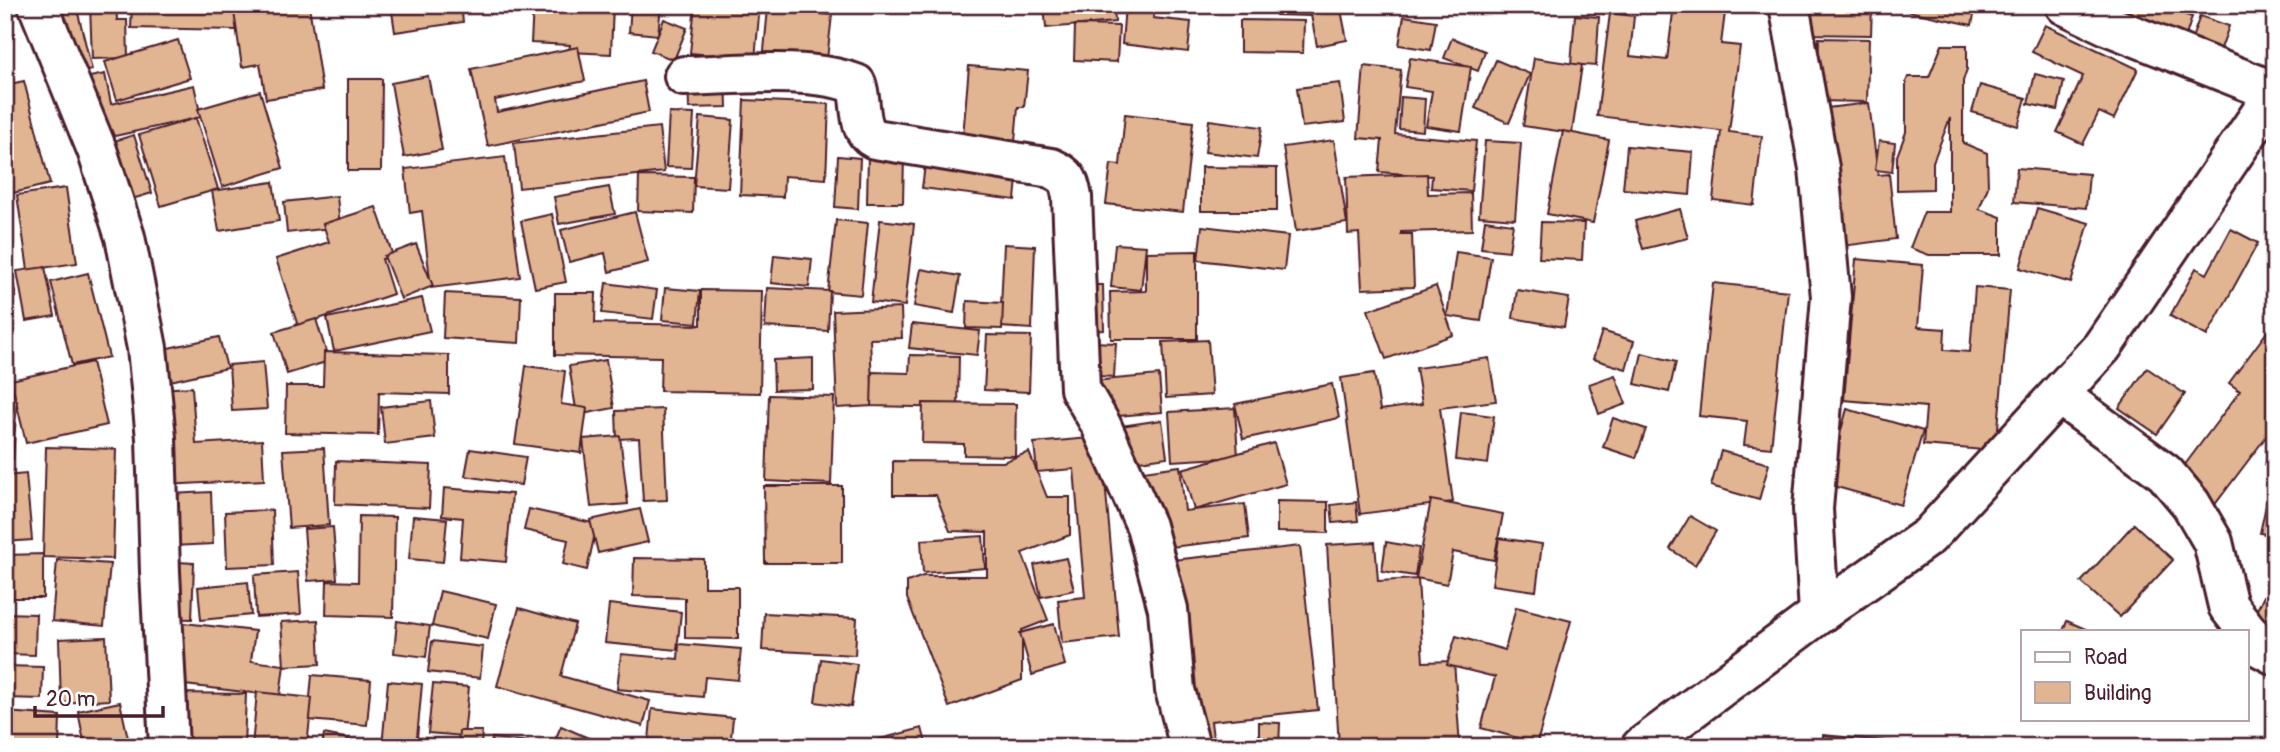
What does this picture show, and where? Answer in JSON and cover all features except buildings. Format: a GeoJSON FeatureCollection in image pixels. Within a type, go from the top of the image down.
{"type":"FeatureCollection","features":[{"type":"Feature","properties":{"kind":"street"},"geometry":{"type":"LineString","coordinates":[[37,5],[97,150],[125,237],[147,348],[156,438],[169,747]]}},
{"type":"Feature","properties":{"kind":"street"},"geometry":{"type":"LineString","coordinates":[[1789,5],[1819,168],[1831,296],[1813,509],[1819,614]]}},
{"type":"Feature","properties":{"kind":"street"},"geometry":{"type":"LineString","coordinates":[[1641,747],[1929,536],[2102,348],[2275,93],[2065,5]]}},
{"type":"Feature","properties":{"kind":"street"},"geometry":{"type":"LineString","coordinates":[[684,76],[799,74],[847,81],[856,84],[860,95],[863,127],[874,139],[1051,168],[1064,173],[1069,180],[1072,197],[1080,389],[1101,425],[1146,526],[1168,609],[1175,690],[1190,747]]}},
{"type":"Feature","properties":{"kind":"street"},"geometry":{"type":"LineString","coordinates":[[2059,395],[2165,473],[2191,503],[2213,542],[2228,606],[2247,630]]}},
{"type":"Feature","properties":{"kind":"street"},"geometry":{"type":"LineString","coordinates":[[2248,632],[2260,647],[2275,655]]}}]}
